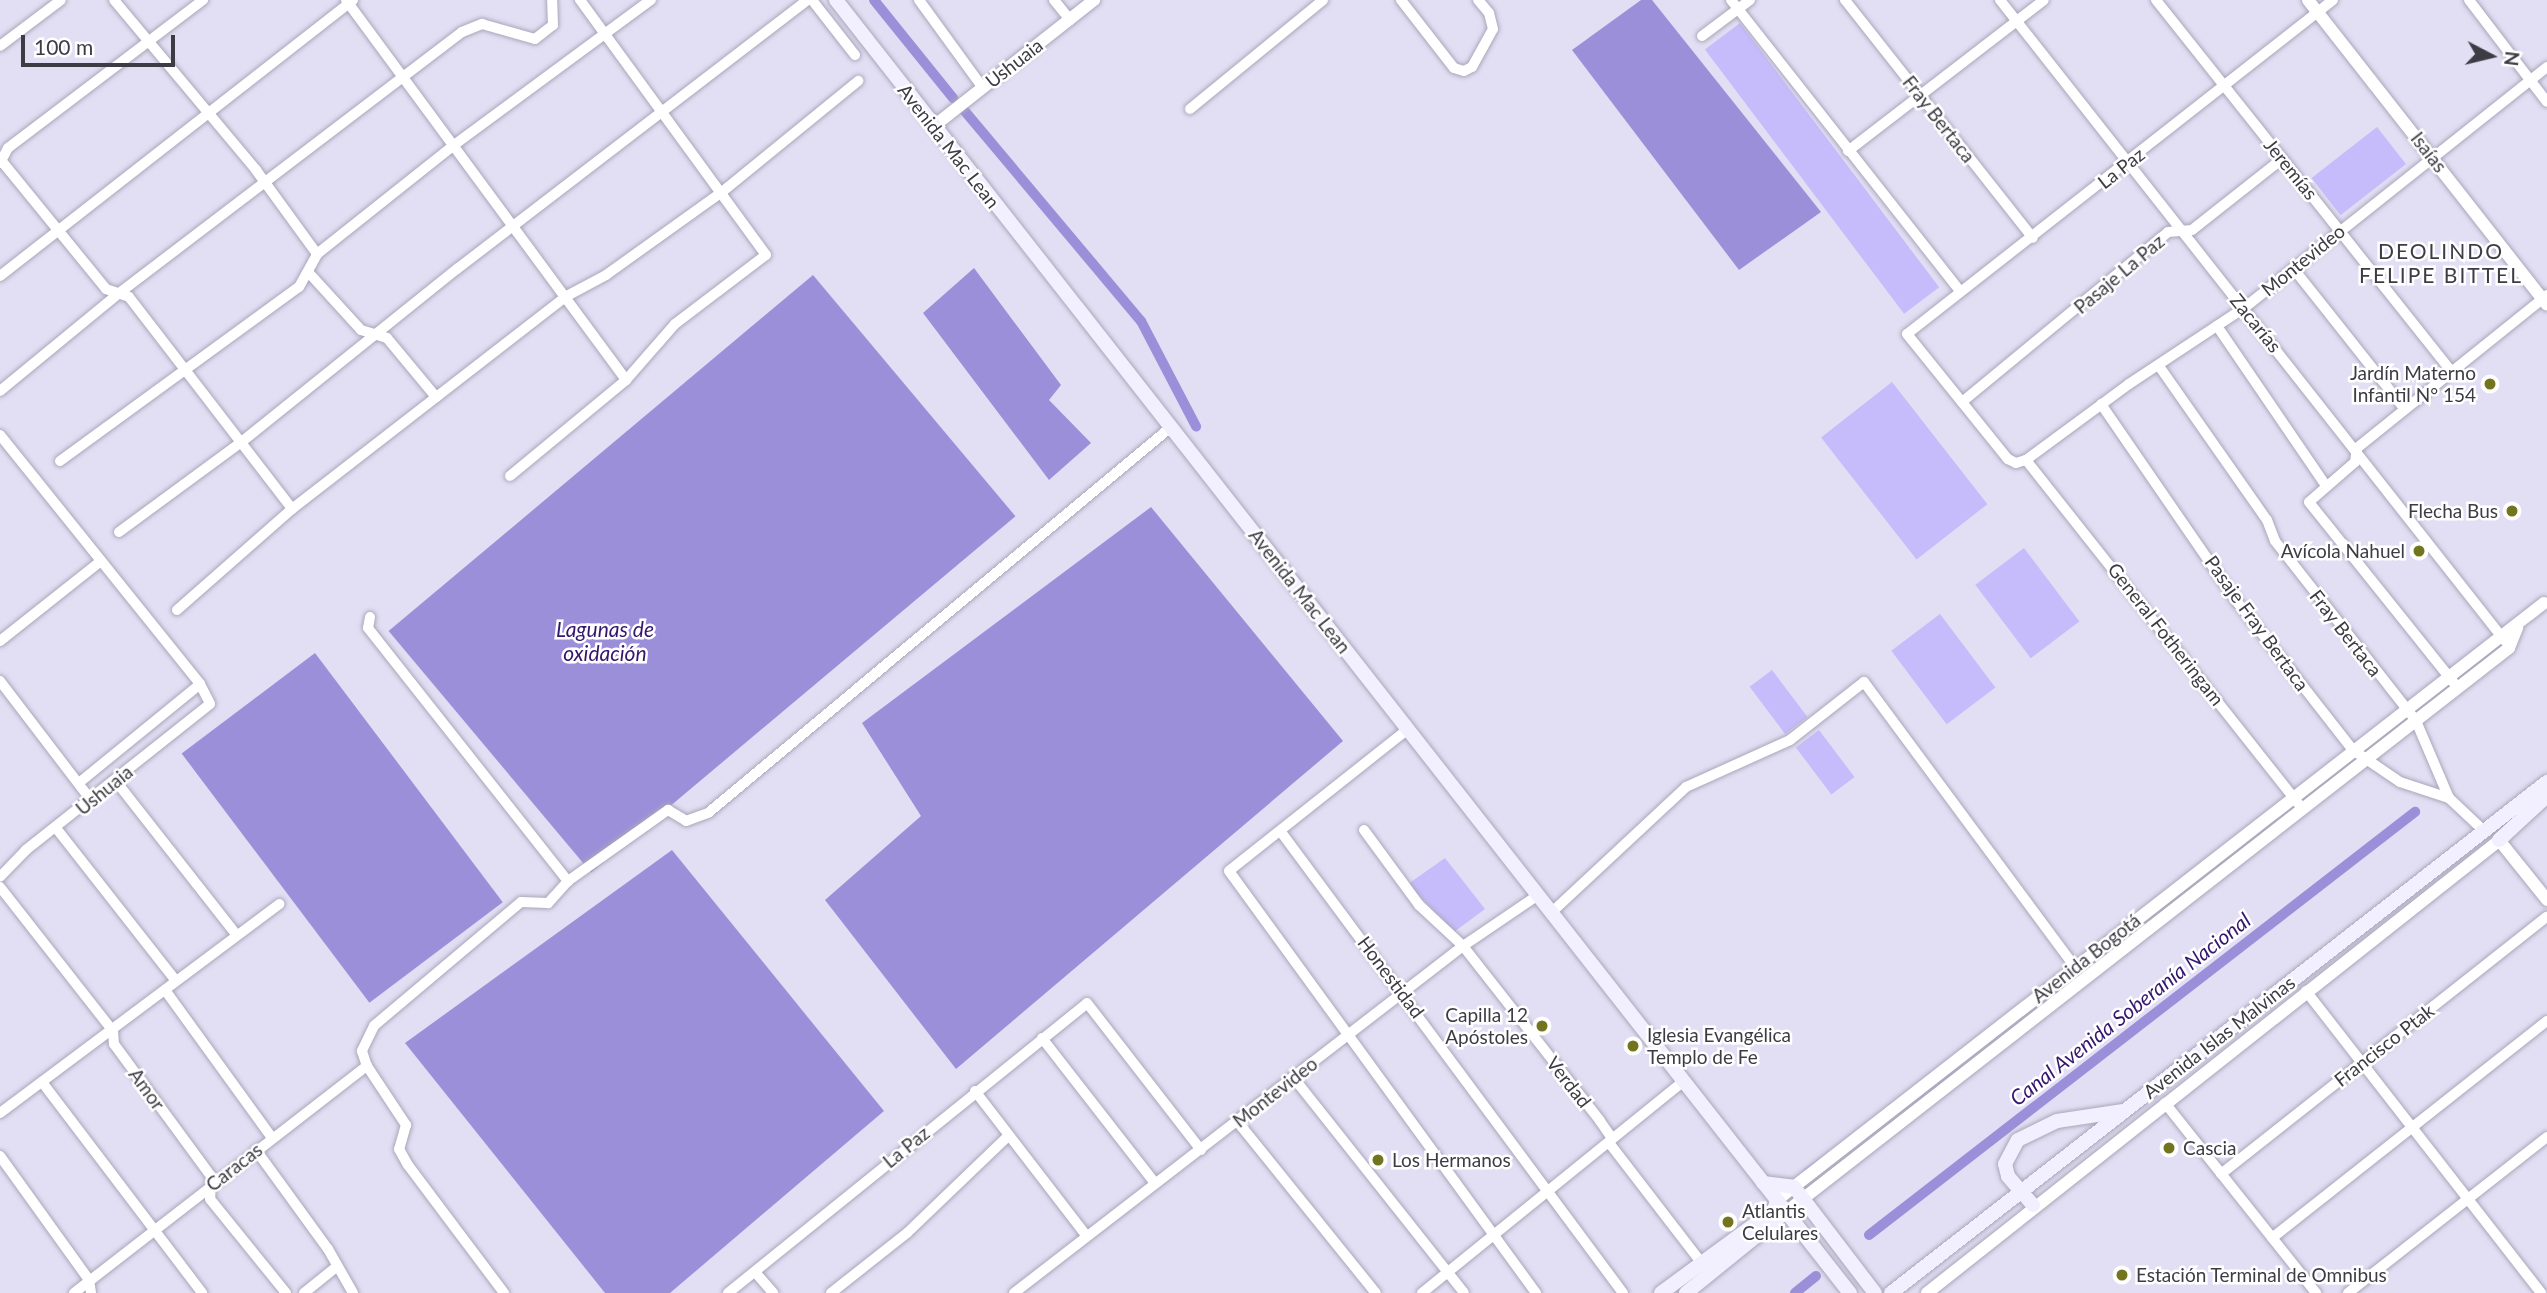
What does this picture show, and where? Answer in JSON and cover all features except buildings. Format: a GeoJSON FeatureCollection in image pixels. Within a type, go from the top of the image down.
{"type":"FeatureCollection","features":[{"type":"Feature","properties":{"kind":"main road","name":"Avenida Mac Lean"},"geometry":{"type":"LineString","coordinates":[[836,0],[1845,1287]]}},
{"type":"Feature","properties":{"kind":"main road","name":"Avenida Islas Malvinas"},"geometry":{"type":"LineString","coordinates":[[1891,1293],[2547,782]]}},
{"type":"Feature","properties":{"kind":"main road"},"geometry":{"type":"LineString","coordinates":[[2499,840],[2547,796]]}},
{"type":"Feature","properties":{"kind":"main road"},"geometry":{"type":"LineString","coordinates":[[2033,1205],[2019,1193],[2005,1164],[2018,1140],[2057,1121],[2124,1111]]}},
{"type":"Feature","properties":{"kind":"main road"},"geometry":{"type":"LineString","coordinates":[[1763,1183],[1794,1187],[1875,1293]]}},
{"type":"Feature","properties":{"kind":"main road","name":"Avenida Bogotá"},"geometry":{"type":"LineString","coordinates":[[1686,1293],[1707,1269],[1782,1206]]}},
{"type":"Feature","properties":{"kind":"main road","name":"Avenida Bogotá"},"geometry":{"type":"LineString","coordinates":[[1661,1293],[1707,1269]]}},
{"type":"Feature","properties":{"kind":"street"},"geometry":{"type":"LineString","coordinates":[[0,46],[61,0]]}},
{"type":"Feature","properties":{"kind":"street"},"geometry":{"type":"LineString","coordinates":[[114,0],[265,181],[317,254]]}},
{"type":"Feature","properties":{"kind":"street"},"geometry":{"type":"LineString","coordinates":[[203,0],[8,148],[1,162],[54,230],[106,289],[129,297],[239,444],[292,509]]}},
{"type":"Feature","properties":{"kind":"street"},"geometry":{"type":"LineString","coordinates":[[0,391],[118,294],[470,27],[492,26],[514,36],[535,39],[548,32],[554,14],[552,0]]}},
{"type":"Feature","properties":{"kind":"street"},"geometry":{"type":"LineString","coordinates":[[510,476],[626,380],[675,324],[766,255],[580,0]]}},
{"type":"Feature","properties":{"kind":"street"},"geometry":{"type":"LineString","coordinates":[[60,461],[299,286],[309,273],[317,254],[454,145],[651,0]]}},
{"type":"Feature","properties":{"kind":"street"},"geometry":{"type":"LineString","coordinates":[[119,532],[239,444],[515,223],[809,0],[855,55]]}},
{"type":"Feature","properties":{"kind":"street"},"geometry":{"type":"LineString","coordinates":[[919,0],[983,88]]}},
{"type":"Feature","properties":{"kind":"street"},"geometry":{"type":"LineString","coordinates":[[1054,0],[1070,20]]}},
{"type":"Feature","properties":{"kind":"street","name":"Ushuaia"},"geometry":{"type":"LineString","coordinates":[[934,126],[1094,0]]}},
{"type":"Feature","properties":{"kind":"street"},"geometry":{"type":"LineString","coordinates":[[1189,109],[1323,0]]}},
{"type":"Feature","properties":{"kind":"street"},"geometry":{"type":"LineString","coordinates":[[1401,0],[1454,68],[1464,71],[1472,67],[1493,29],[1489,13],[1478,0]]}},
{"type":"Feature","properties":{"kind":"street"},"geometry":{"type":"LineString","coordinates":[[1702,36],[1735,4],[1750,0]]}},
{"type":"Feature","properties":{"kind":"street","name":"Fray Bertaca"},"geometry":{"type":"LineString","coordinates":[[1845,0],[2033,237]]}},
{"type":"Feature","properties":{"kind":"street","name":"Zacarías"},"geometry":{"type":"LineString","coordinates":[[2000,0],[2357,448],[2509,648]]}},
{"type":"Feature","properties":{"kind":"street"},"geometry":{"type":"LineString","coordinates":[[1848,151],[2044,0]]}},
{"type":"Feature","properties":{"kind":"street","name":"Jeremías"},"geometry":{"type":"LineString","coordinates":[[2156,0],[2452,372]]}},
{"type":"Feature","properties":{"kind":"street","name":"Isaías"},"geometry":{"type":"LineString","coordinates":[[2308,0],[2545,300]]}},
{"type":"Feature","properties":{"kind":"street","name":"La Paz"},"geometry":{"type":"LineString","coordinates":[[1907,334],[2333,0]]}},
{"type":"Feature","properties":{"kind":"street"},"geometry":{"type":"LineString","coordinates":[[2469,0],[2547,102]]}},
{"type":"Feature","properties":{"kind":"street"},"geometry":{"type":"LineString","coordinates":[[0,276],[54,230],[209,113],[350,1],[454,145],[515,223],[626,380]]}},
{"type":"Feature","properties":{"kind":"street"},"geometry":{"type":"LineString","coordinates":[[1735,4],[1960,291]]}},
{"type":"Feature","properties":{"kind":"street","name":"Montevideo"},"geometry":{"type":"LineString","coordinates":[[2021,462],[2101,404],[2244,309],[2432,154],[2547,67]]}},
{"type":"Feature","properties":{"kind":"street"},"geometry":{"type":"LineString","coordinates":[[177,610],[292,509],[436,397],[565,297],[606,275],[722,192],[858,81]]}},
{"type":"Feature","properties":{"kind":"street","name":"Pasaje La Paz"},"geometry":{"type":"LineString","coordinates":[[1962,402],[2168,232],[2192,230],[2282,159]]}},
{"type":"Feature","properties":{"kind":"street"},"geometry":{"type":"LineString","coordinates":[[2293,268],[2404,408]]}},
{"type":"Feature","properties":{"kind":"street"},"geometry":{"type":"LineString","coordinates":[[309,273],[361,330],[387,338],[436,397]]}},
{"type":"Feature","properties":{"kind":"street"},"geometry":{"type":"LineString","coordinates":[[2458,688],[2309,502],[2355,462],[2357,448],[2404,408],[2545,300]]}},
{"type":"Feature","properties":{"kind":"street"},"geometry":{"type":"LineString","coordinates":[[2217,326],[2326,486]]}},
{"type":"Feature","properties":{"kind":"street","name":"General Fotheringam"},"geometry":{"type":"LineString","coordinates":[[1907,334],[1962,402],[2021,462],[2303,809]]}},
{"type":"Feature","properties":{"kind":"street","name":"Fray Bertaca"},"geometry":{"type":"LineString","coordinates":[[2159,366],[2267,520],[2275,541],[2416,721],[2449,798],[2484,831]]}},
{"type":"Feature","properties":{"kind":"street","name":"Pasaje Fray Bertaca"},"geometry":{"type":"LineString","coordinates":[[2101,404],[2238,603],[2353,750],[2365,762],[2400,782],[2449,798]]}},
{"type":"Feature","properties":{"kind":"street"},"geometry":{"type":"LineString","coordinates":[[504,1293],[408,1165],[399,1149],[406,1125],[366,1066],[362,1051],[370,1031],[521,902],[548,903],[568,881],[668,810],[686,821],[708,813],[1171,427]]}},
{"type":"Feature","properties":{"kind":"street"},"geometry":{"type":"LineString","coordinates":[[0,435],[200,684],[80,782]]}},
{"type":"Feature","properties":{"kind":"street"},"geometry":{"type":"LineString","coordinates":[[0,641],[102,561]]}},
{"type":"Feature","properties":{"kind":"street","name":"Avenida Bogotá"},"geometry":{"type":"LineString","coordinates":[[1782,1206],[1794,1187],[2500,635],[2517,628],[2545,602]]}},
{"type":"Feature","properties":{"kind":"street"},"geometry":{"type":"LineString","coordinates":[[370,617],[368,628],[568,881]]}},
{"type":"Feature","properties":{"kind":"street","name":"Avenida Bogotá"},"geometry":{"type":"LineString","coordinates":[[1782,1206],[1803,1199],[2365,762],[2509,648],[2517,628]]}},
{"type":"Feature","properties":{"kind":"street"},"geometry":{"type":"LineString","coordinates":[[0,681],[80,782],[91,800]]}},
{"type":"Feature","properties":{"kind":"street"},"geometry":{"type":"LineString","coordinates":[[1552,912],[1686,787],[1790,740],[1864,682],[2075,967]]}},
{"type":"Feature","properties":{"kind":"street","name":"Ushuaia"},"geometry":{"type":"LineString","coordinates":[[0,877],[56,828],[210,704],[200,684]]}},
{"type":"Feature","properties":{"kind":"street"},"geometry":{"type":"LineString","coordinates":[[1408,729],[1229,872],[1346,1038],[1494,1232],[1536,1293]]}},
{"type":"Feature","properties":{"kind":"street"},"geometry":{"type":"LineString","coordinates":[[115,780],[234,933]]}},
{"type":"Feature","properties":{"kind":"street","name":"Avenida Islas Malvinas"},"geometry":{"type":"LineString","coordinates":[[1927,1293],[2033,1205],[2547,803]]}},
{"type":"Feature","properties":{"kind":"street"},"geometry":{"type":"LineString","coordinates":[[56,828],[176,981]]}},
{"type":"Feature","properties":{"kind":"street","name":"Verdad"},"geometry":{"type":"LineString","coordinates":[[1364,830],[1419,905],[1463,946],[1611,1137],[1610,1144],[1707,1269]]}},
{"type":"Feature","properties":{"kind":"street","name":"Honestidad"},"geometry":{"type":"LineString","coordinates":[[1281,832],[1548,1188],[1623,1293]]}},
{"type":"Feature","properties":{"kind":"street"},"geometry":{"type":"LineString","coordinates":[[2499,840],[2547,900]]}},
{"type":"Feature","properties":{"kind":"street","name":"Amor"},"geometry":{"type":"LineString","coordinates":[[0,887],[113,1031],[114,1044],[211,1176],[210,1199],[286,1293]]}},
{"type":"Feature","properties":{"kind":"street"},"geometry":{"type":"LineString","coordinates":[[2172,890],[2182,903]]}},
{"type":"Feature","properties":{"kind":"street","name":"Montevideo"},"geometry":{"type":"LineString","coordinates":[[1014,1293],[1154,1182],[1201,1150],[1463,946],[1538,895]]}},
{"type":"Feature","properties":{"kind":"street"},"geometry":{"type":"LineString","coordinates":[[0,1113],[113,1031],[234,933],[279,904]]}},
{"type":"Feature","properties":{"kind":"street"},"geometry":{"type":"LineString","coordinates":[[2148,910],[2158,922]]}},
{"type":"Feature","properties":{"kind":"street","name":"Francisco Ptak"},"geometry":{"type":"LineString","coordinates":[[2221,1174],[2547,917]]}},
{"type":"Feature","properties":{"kind":"street"},"geometry":{"type":"LineString","coordinates":[[164,990],[272,1138]]}},
{"type":"Feature","properties":{"kind":"street"},"geometry":{"type":"LineString","coordinates":[[2306,991],[2541,1293]]}},
{"type":"Feature","properties":{"kind":"street","name":"La Paz"},"geometry":{"type":"LineString","coordinates":[[728,1293],[1087,1003],[1201,1150]]}},
{"type":"Feature","properties":{"kind":"street"},"geometry":{"type":"LineString","coordinates":[[2272,1238],[2547,1021]]}},
{"type":"Feature","properties":{"kind":"street"},"geometry":{"type":"LineString","coordinates":[[1042,1038],[1154,1182]]}},
{"type":"Feature","properties":{"kind":"street"},"geometry":{"type":"LineString","coordinates":[[1969,1049],[1979,1061]]}},
{"type":"Feature","properties":{"kind":"street","name":"Caracas"},"geometry":{"type":"LineString","coordinates":[[74,1293],[366,1066]]}},
{"type":"Feature","properties":{"kind":"street"},"geometry":{"type":"LineString","coordinates":[[1293,1077],[1464,1293]]}},
{"type":"Feature","properties":{"kind":"street"},"geometry":{"type":"LineString","coordinates":[[43,1082],[202,1293]]}},
{"type":"Feature","properties":{"kind":"street"},"geometry":{"type":"LineString","coordinates":[[1422,1293],[1611,1137],[1683,1082]]}},
{"type":"Feature","properties":{"kind":"street"},"geometry":{"type":"LineString","coordinates":[[975,1091],[1086,1235]]}},
{"type":"Feature","properties":{"kind":"street"},"geometry":{"type":"LineString","coordinates":[[2165,1103],[2316,1293]]}},
{"type":"Feature","properties":{"kind":"street"},"geometry":{"type":"LineString","coordinates":[[1237,1121],[1376,1293]]}},
{"type":"Feature","properties":{"kind":"street"},"geometry":{"type":"LineString","coordinates":[[831,1293],[907,1233],[1008,1136]]}},
{"type":"Feature","properties":{"kind":"street"},"geometry":{"type":"LineString","coordinates":[[2348,1293],[2547,1137]]}},
{"type":"Feature","properties":{"kind":"street"},"geometry":{"type":"LineString","coordinates":[[256,1150],[328,1249],[335,1268],[353,1293]]}},
{"type":"Feature","properties":{"kind":"street"},"geometry":{"type":"LineString","coordinates":[[0,1156],[89,1280],[91,1293]]}},
{"type":"Feature","properties":{"kind":"street"},"geometry":{"type":"LineString","coordinates":[[304,1293],[335,1268]]}},
{"type":"Feature","properties":{"kind":"street"},"geometry":{"type":"LineString","coordinates":[[755,1272],[774,1293]]}},
{"type":"Feature","properties":{"kind":"shaded area"},"geometry":{"type":"Polygon","coordinates":[[[1740,23],[1939,287],[1904,314],[1705,49],[1740,23]]]}},
{"type":"Feature","properties":{"kind":"shaded area"},"geometry":{"type":"Polygon","coordinates":[[[2377,127],[2406,164],[2341,215],[2312,178],[2377,127]]]}},
{"type":"Feature","properties":{"kind":"shaded area"},"geometry":{"type":"Polygon","coordinates":[[[1892,382],[1987,504],[1917,560],[1821,437],[1892,382]]]}},
{"type":"Feature","properties":{"kind":"shaded area"},"geometry":{"type":"Polygon","coordinates":[[[2024,548],[2079,621],[2031,658],[1975,585],[2024,548]]]}},
{"type":"Feature","properties":{"kind":"shaded area"},"geometry":{"type":"Polygon","coordinates":[[[1940,614],[1995,687],[1947,724],[1891,651],[1940,614]]]}},
{"type":"Feature","properties":{"kind":"shaded area"},"geometry":{"type":"Polygon","coordinates":[[[1772,670],[1808,717],[1785,734],[1750,687],[1772,670]]]}},
{"type":"Feature","properties":{"kind":"shaded area"},"geometry":{"type":"Polygon","coordinates":[[[1819,730],[1855,777],[1831,795],[1796,747],[1819,730]]]}},
{"type":"Feature","properties":{"kind":"shaded area"},"geometry":{"type":"Polygon","coordinates":[[[1445,858],[1485,909],[1454,932],[1408,884],[1445,858]]]}},
{"type":"Feature","properties":{"kind":"shaded area"},"geometry":{"type":"Polygon","coordinates":[[[1961,1063],[1965,1069],[1807,1175],[1803,1169],[1961,1063]]]}},
{"type":"Feature","properties":{"kind":"water"},"geometry":{"type":"Polygon","coordinates":[[[1641,0],[1652,0],[1821,212],[1739,270],[1572,50],[1641,0]]]}},
{"type":"Feature","properties":{"kind":"water"},"geometry":{"type":"Polygon","coordinates":[[[974,268],[1061,385],[1049,400],[1091,443],[1049,480],[923,313],[974,268]]]}},
{"type":"Feature","properties":{"kind":"water","name":"Lagunas de oxidación"},"geometry":{"type":"Polygon","coordinates":[[[813,275],[1015,516],[591,872],[389,631],[813,275]]]}},
{"type":"Feature","properties":{"kind":"water"},"geometry":{"type":"Polygon","coordinates":[[[1151,507],[1343,741],[956,1069],[825,900],[921,816],[862,723],[1151,507]]]}},
{"type":"Feature","properties":{"kind":"water"},"geometry":{"type":"Polygon","coordinates":[[[315,653],[503,902],[369,1003],[182,754],[315,653]]]}},
{"type":"Feature","properties":{"kind":"water"},"geometry":{"type":"Polygon","coordinates":[[[672,850],[884,1111],[670,1293],[605,1293],[405,1043],[672,850]]]}},
{"type":"Feature","properties":{"kind":"waterway"},"geometry":{"type":"LineString","coordinates":[[874,0],[953,98]]}},
{"type":"Feature","properties":{"kind":"waterway"},"geometry":{"type":"LineString","coordinates":[[963,109],[1141,321],[1196,426]]}},
{"type":"Feature","properties":{"kind":"waterway","name":"Canal Avenida Soberanía Nacional"},"geometry":{"type":"LineString","coordinates":[[1869,1235],[2415,812]]}},
{"type":"Feature","properties":{"kind":"waterway","name":"Canal Avenida Soberanía Nacional"},"geometry":{"type":"LineString","coordinates":[[1795,1293],[1816,1276]]}},
{"type":"Feature","properties":{"kind":"place","name":"Jardín Materno Infantil N° 154"},"geometry":{"type":"Point","coordinates":[2490,384]}},
{"type":"Feature","properties":{"kind":"place","name":"Flecha Bus"},"geometry":{"type":"Point","coordinates":[2512,511]}},
{"type":"Feature","properties":{"kind":"place","name":"Avícola Nahuel"},"geometry":{"type":"Point","coordinates":[2419,551]}},
{"type":"Feature","properties":{"kind":"place","name":"Capilla 12 Apóstoles"},"geometry":{"type":"Point","coordinates":[1542,1026]}},
{"type":"Feature","properties":{"kind":"place","name":"Iglesia Evangélica Templo de Fe"},"geometry":{"type":"Point","coordinates":[1633,1046]}},
{"type":"Feature","properties":{"kind":"place","name":"Cascia"},"geometry":{"type":"Point","coordinates":[2169,1148]}},
{"type":"Feature","properties":{"kind":"place","name":"Los Hermanos"},"geometry":{"type":"Point","coordinates":[1378,1160]}},
{"type":"Feature","properties":{"kind":"place","name":"Atlantis Celulares"},"geometry":{"type":"Point","coordinates":[1728,1222]}},
{"type":"Feature","properties":{"kind":"place","name":"Estación Terminal de Omnibus"},"geometry":{"type":"Point","coordinates":[2122,1275]}},
{"type":"Feature","properties":{"kind":"district","name":"DEOLINDO FELIPE BITTEL"},"geometry":{"type":"Point","coordinates":[2441,263]}}]}
